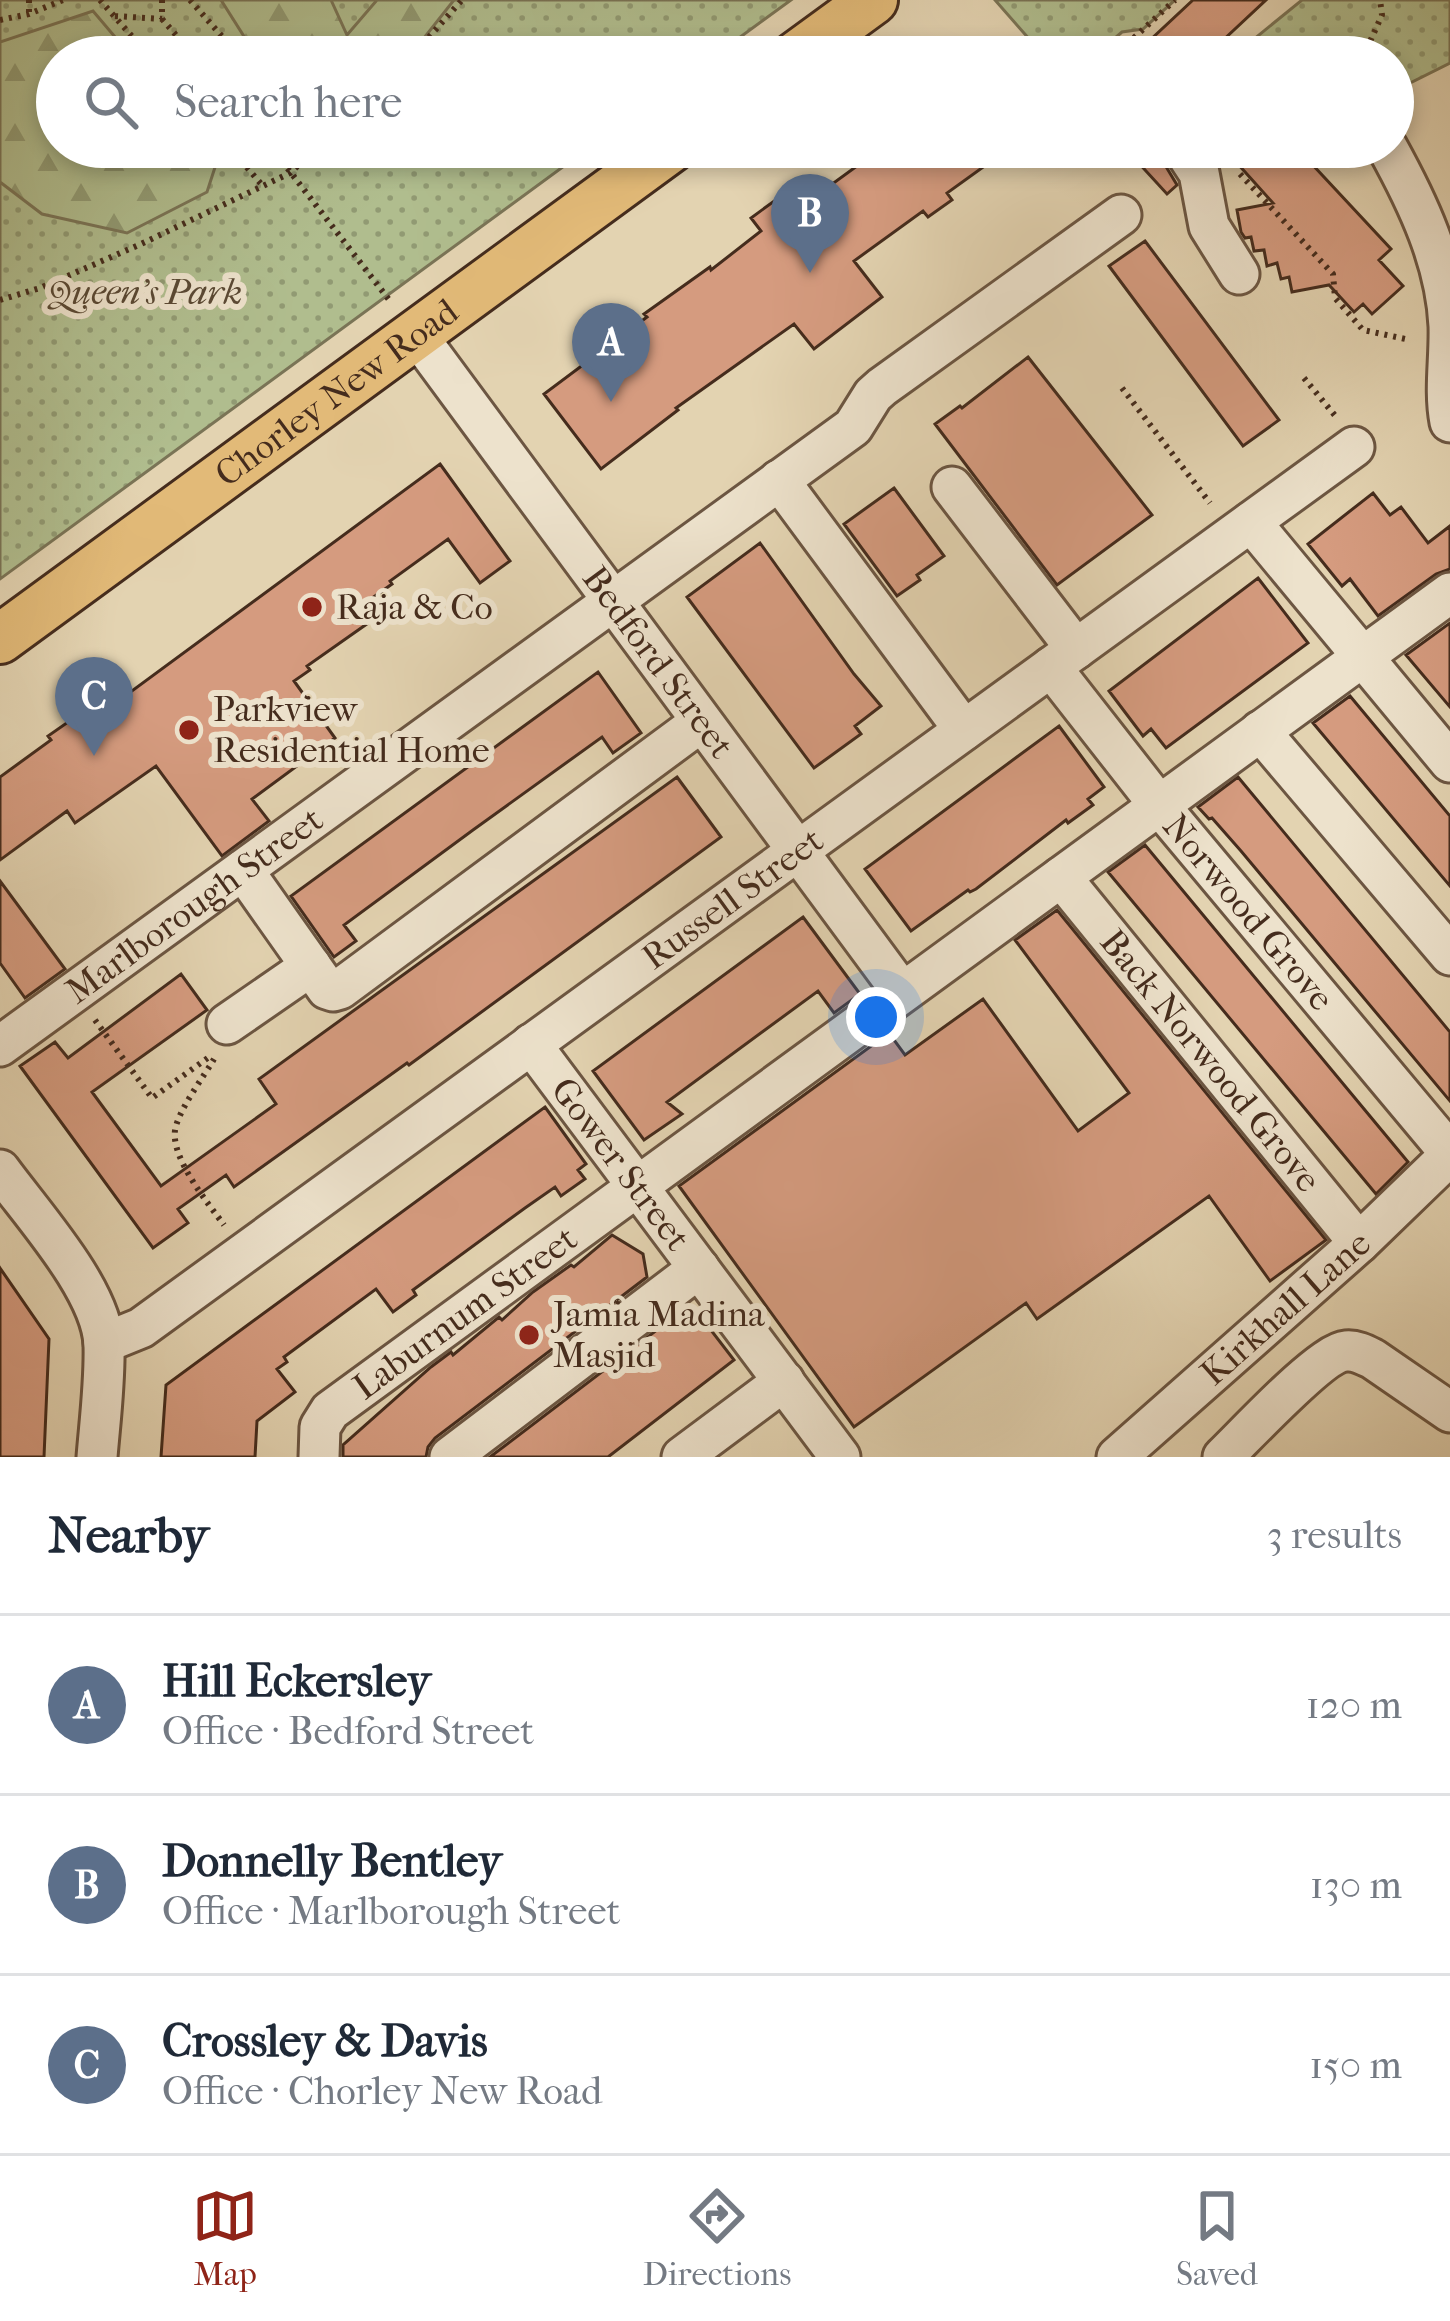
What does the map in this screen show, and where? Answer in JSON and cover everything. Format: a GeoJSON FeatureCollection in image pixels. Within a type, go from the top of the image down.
{"type":"FeatureCollection","features":[{"type":"Feature","properties":{"kind":"main road"},"geometry":{"type":"LineString","coordinates":[[824,36],[873,0]]}},
{"type":"Feature","properties":{"kind":"main road","name":"Chorley New Road"},"geometry":{"type":"LineString","coordinates":[[0,639],[643,168]]}},
{"type":"Feature","properties":{"kind":"street"},"geometry":{"type":"LineString","coordinates":[[1195,168],[1209,226],[1239,274]]}},
{"type":"Feature","properties":{"kind":"street"},"geometry":{"type":"LineString","coordinates":[[1398,168],[1438,260],[1447,296],[1450,422]]}},
{"type":"Feature","properties":{"kind":"street","name":"Marlborough Street"},"geometry":{"type":"LineString","coordinates":[[0,1046],[853,427],[882,387],[1120,215]]}},
{"type":"Feature","properties":{"kind":"street","name":"Bedford Street"},"geometry":{"type":"LineString","coordinates":[[416,334],[902,992]]}},
{"type":"Feature","properties":{"kind":"street","name":"Russell Street"},"geometry":{"type":"LineString","coordinates":[[104,1343],[141,1328],[1354,447]]}},
{"type":"Feature","properties":{"kind":"street"},"geometry":{"type":"LineString","coordinates":[[779,480],[964,730]]}},
{"type":"Feature","properties":{"kind":"street","name":"Norwood Grove"},"geometry":{"type":"LineString","coordinates":[[952,487],[1160,805],[1450,1154]]}},
{"type":"Feature","properties":{"kind":"street"},"geometry":{"type":"LineString","coordinates":[[1243,528],[1450,762]]}},
{"type":"Feature","properties":{"kind":"street","name":"Laburnum Street"},"geometry":{"type":"LineString","coordinates":[[319,1457],[320,1427],[330,1411],[1450,593]]}},
{"type":"Feature","properties":{"kind":"street"},"geometry":{"type":"LineString","coordinates":[[243,870],[327,988],[340,989],[701,722]]}},
{"type":"Feature","properties":{"kind":"street"},"geometry":{"type":"LineString","coordinates":[[1260,731],[1450,955]]}},
{"type":"Feature","properties":{"kind":"street","name":"Back Norwood Grove"},"geometry":{"type":"LineString","coordinates":[[1061,877],[1359,1243]]}},
{"type":"Feature","properties":{"kind":"street"},"geometry":{"type":"LineString","coordinates":[[227,1024],[311,966]]}},
{"type":"Feature","properties":{"kind":"street","name":"Gower Street"},"geometry":{"type":"LineString","coordinates":[[531,1044],[840,1457]]}},
{"type":"Feature","properties":{"kind":"street","name":"Kirkhall Lane"},"geometry":{"type":"LineString","coordinates":[[1117,1457],[1359,1243],[1450,1154]]}},
{"type":"Feature","properties":{"kind":"street"},"geometry":{"type":"LineString","coordinates":[[0,1170],[84,1284],[100,1322],[104,1343],[98,1457]]}},
{"type":"Feature","properties":{"kind":"street"},"geometry":{"type":"LineString","coordinates":[[450,1457],[699,1268]]}},
{"type":"Feature","properties":{"kind":"street"},"geometry":{"type":"LineString","coordinates":[[1222,1457],[1321,1363],[1348,1350],[1373,1359],[1450,1412]]}},
{"type":"Feature","properties":{"kind":"street"},"geometry":{"type":"LineString","coordinates":[[682,1457],[784,1381]]}},
{"type":"Feature","properties":{"kind":"path"},"geometry":{"type":"LineString","coordinates":[[29,0],[29,14]]}},
{"type":"Feature","properties":{"kind":"path"},"geometry":{"type":"LineString","coordinates":[[0,20],[63,0]]}},
{"type":"Feature","properties":{"kind":"path"},"geometry":{"type":"LineString","coordinates":[[100,0],[132,36]]}},
{"type":"Feature","properties":{"kind":"path"},"geometry":{"type":"LineString","coordinates":[[162,0],[162,19],[177,36]]}},
{"type":"Feature","properties":{"kind":"path"},"geometry":{"type":"LineString","coordinates":[[190,0],[222,36]]}},
{"type":"Feature","properties":{"kind":"path"},"geometry":{"type":"LineString","coordinates":[[430,36],[462,0]]}},
{"type":"Feature","properties":{"kind":"path"},"geometry":{"type":"LineString","coordinates":[[1136,36],[1175,0]]}},
{"type":"Feature","properties":{"kind":"path"},"geometry":{"type":"LineString","coordinates":[[1372,36],[1382,15],[1380,0]]}},
{"type":"Feature","properties":{"kind":"path"},"geometry":{"type":"LineString","coordinates":[[115,16],[162,19]]}},
{"type":"Feature","properties":{"kind":"path"},"geometry":{"type":"LineString","coordinates":[[247,168],[263,186]]}},
{"type":"Feature","properties":{"kind":"path"},"geometry":{"type":"LineString","coordinates":[[286,168],[416,334]]}},
{"type":"Feature","properties":{"kind":"path"},"geometry":{"type":"LineString","coordinates":[[0,300],[80,270],[295,168]]}},
{"type":"Feature","properties":{"kind":"path"},"geometry":{"type":"LineString","coordinates":[[1235,168],[1333,274],[1335,298],[1363,330],[1449,348]]}},
{"type":"Feature","properties":{"kind":"path"},"geometry":{"type":"LineString","coordinates":[[1304,378],[1332,410],[1354,447]]}},
{"type":"Feature","properties":{"kind":"path"},"geometry":{"type":"LineString","coordinates":[[1122,388],[1243,528]]}},
{"type":"Feature","properties":{"kind":"path"},"geometry":{"type":"LineString","coordinates":[[75,992],[152,1098],[219,1049],[174,1129],[179,1157],[197,1190],[244,1252]]}},
{"type":"Feature","properties":{"kind":"green space","name":"Queen's Park"},"geometry":{"type":"Polygon","coordinates":[[[0,0],[791,0],[742,36],[36,36],[36,168],[561,168],[0,579],[0,0]]]}},
{"type":"Feature","properties":{"kind":"green space"},"geometry":{"type":"Polygon","coordinates":[[[221,0],[331,0],[347,35],[377,0],[454,0],[426,36],[244,36],[221,0]]]}},
{"type":"Feature","properties":{"kind":"green space"},"geometry":{"type":"Polygon","coordinates":[[[995,0],[1175,0],[1143,29],[1117,36],[1027,36],[995,0]]]}},
{"type":"Feature","properties":{"kind":"green space"},"geometry":{"type":"Polygon","coordinates":[[[1302,0],[1450,0],[1450,63],[1414,81],[1414,36],[1258,36],[1302,0]]]}},
{"type":"Feature","properties":{"kind":"green space"},"geometry":{"type":"Polygon","coordinates":[[[93,11],[114,36],[36,36],[36,168],[215,168],[207,192],[127,233],[42,214],[0,182],[0,42],[93,11]]]}},
{"type":"Feature","properties":{"kind":"building"},"geometry":{"type":"Polygon","coordinates":[[[1193,0],[1266,0],[1227,36],[1154,36],[1193,0]]]}},
{"type":"Feature","properties":{"kind":"building"},"geometry":{"type":"Polygon","coordinates":[[[854,168],[982,168],[947,193],[952,200],[928,217],[923,211],[854,261],[882,297],[814,349],[794,324],[676,408],[601,469],[544,394],[647,317],[644,314],[761,231],[751,218],[777,199],[787,213],[806,197],[809,201],[854,168]]]}},
{"type":"Feature","properties":{"kind":"building"},"geometry":{"type":"Polygon","coordinates":[[[1143,168],[1167,168],[1177,185],[1167,194],[1143,168]]]}},
{"type":"Feature","properties":{"kind":"building"},"geometry":{"type":"Polygon","coordinates":[[[1242,168],[1316,168],[1391,249],[1379,260],[1403,286],[1372,314],[1363,304],[1354,312],[1329,285],[1292,292],[1289,277],[1281,279],[1277,263],[1267,266],[1264,250],[1254,251],[1251,237],[1241,232],[1237,210],[1273,203],[1242,168]]]}},
{"type":"Feature","properties":{"kind":"building"},"geometry":{"type":"Polygon","coordinates":[[[1145,241],[1279,420],[1243,446],[1109,266],[1145,241]]]}},
{"type":"Feature","properties":{"kind":"building"},"geometry":{"type":"Polygon","coordinates":[[[1028,357],[1152,515],[1057,585],[935,424],[1028,357]]]}},
{"type":"Feature","properties":{"kind":"building"},"geometry":{"type":"Polygon","coordinates":[[[440,464],[510,561],[480,583],[448,539],[361,606],[371,621],[307,666],[310,670],[294,681],[335,738],[252,799],[269,821],[222,856],[156,766],[75,823],[67,811],[0,860],[0,777],[91,706],[98,716],[440,464]]]}},
{"type":"Feature","properties":{"kind":"building"},"geometry":{"type":"Polygon","coordinates":[[[894,488],[944,556],[897,596],[844,524],[894,488]]]}},
{"type":"Feature","properties":{"kind":"building"},"geometry":{"type":"Polygon","coordinates":[[[1373,493],[1390,515],[1401,507],[1428,543],[1450,526],[1450,569],[1378,616],[1350,579],[1342,586],[1308,544],[1373,493]]]}},
{"type":"Feature","properties":{"kind":"building"},"geometry":{"type":"Polygon","coordinates":[[[760,543],[881,706],[855,726],[861,734],[814,768],[687,597],[760,543]]]}},
{"type":"Feature","properties":{"kind":"building"},"geometry":{"type":"Polygon","coordinates":[[[1258,578],[1308,643],[1166,748],[1151,729],[1143,736],[1109,691],[1258,578]]]}},
{"type":"Feature","properties":{"kind":"building"},"geometry":{"type":"Polygon","coordinates":[[[1450,623],[1450,707],[1406,655],[1450,623]]]}},
{"type":"Feature","properties":{"kind":"building"},"geometry":{"type":"Polygon","coordinates":[[[598,672],[641,733],[613,753],[602,737],[473,830],[344,925],[356,941],[334,957],[291,896],[598,672]]]}},
{"type":"Feature","properties":{"kind":"building"},"geometry":{"type":"Polygon","coordinates":[[[1350,696],[1450,816],[1450,886],[1313,723],[1350,696]]]}},
{"type":"Feature","properties":{"kind":"building"},"geometry":{"type":"Polygon","coordinates":[[[1059,726],[1104,787],[1088,799],[1093,805],[911,931],[865,869],[1059,726]]]}},
{"type":"Feature","properties":{"kind":"building"},"geometry":{"type":"Polygon","coordinates":[[[677,777],[721,837],[234,1187],[226,1175],[178,1209],[188,1223],[153,1248],[20,1066],[55,1042],[68,1058],[181,974],[207,1010],[92,1092],[161,1186],[276,1104],[259,1079],[677,777]]]}},
{"type":"Feature","properties":{"kind":"building"},"geometry":{"type":"Polygon","coordinates":[[[1238,777],[1450,1032],[1450,1101],[1241,851],[1198,807],[1238,777]]]}},
{"type":"Feature","properties":{"kind":"building"},"geometry":{"type":"Polygon","coordinates":[[[1145,845],[1408,1162],[1376,1194],[1108,872],[1145,845]]]}},
{"type":"Feature","properties":{"kind":"building"},"geometry":{"type":"Polygon","coordinates":[[[0,881],[65,969],[25,998],[0,963],[0,881]]]}},
{"type":"Feature","properties":{"kind":"building"},"geometry":{"type":"Polygon","coordinates":[[[1057,910],[1326,1240],[1270,1281],[1209,1196],[1037,1319],[1026,1303],[854,1427],[679,1186],[889,1033],[905,1055],[983,999],[1078,1131],[1129,1093],[1015,940],[1057,910]]]}},
{"type":"Feature","properties":{"kind":"building"},"geometry":{"type":"Polygon","coordinates":[[[803,917],[860,994],[834,1013],[818,991],[667,1102],[682,1114],[644,1140],[593,1071],[803,917]]]}},
{"type":"Feature","properties":{"kind":"building"},"geometry":{"type":"Polygon","coordinates":[[[545,1107],[586,1164],[578,1170],[585,1179],[561,1196],[555,1187],[413,1290],[416,1295],[393,1312],[376,1289],[284,1357],[287,1362],[277,1369],[295,1392],[257,1421],[255,1457],[161,1457],[166,1385],[545,1107]]]}},
{"type":"Feature","properties":{"kind":"building","name":"Jamia Madina Masjid"},"geometry":{"type":"Polygon","coordinates":[[[612,1235],[643,1254],[647,1277],[435,1438],[426,1457],[343,1457],[343,1445],[431,1367],[499,1317],[502,1320],[612,1235]]]}},
{"type":"Feature","properties":{"kind":"building"},"geometry":{"type":"Polygon","coordinates":[[[0,1268],[49,1339],[44,1457],[0,1457],[0,1268]]]}},
{"type":"Feature","properties":{"kind":"building"},"geometry":{"type":"Polygon","coordinates":[[[683,1310],[696,1327],[704,1321],[734,1360],[608,1457],[490,1457],[683,1310]]]}},
{"type":"Feature","properties":{"kind":"place","name":"Donnelly Bentley"},"geometry":{"type":"Point","coordinates":[810,273]}},
{"type":"Feature","properties":{"kind":"place","name":"Hill Eckersley"},"geometry":{"type":"Point","coordinates":[611,402]}},
{"type":"Feature","properties":{"kind":"place","name":"Raja & Co"},"geometry":{"type":"Point","coordinates":[312,607]}},
{"type":"Feature","properties":{"kind":"place","name":"Parkview Residential Home"},"geometry":{"type":"Point","coordinates":[189,730]}},
{"type":"Feature","properties":{"kind":"place","name":"Crossley & Davis"},"geometry":{"type":"Point","coordinates":[94,756]}},
{"type":"Feature","properties":{"kind":"place","name":"Jamia Madina Masjid"},"geometry":{"type":"Point","coordinates":[529,1335]}}]}
